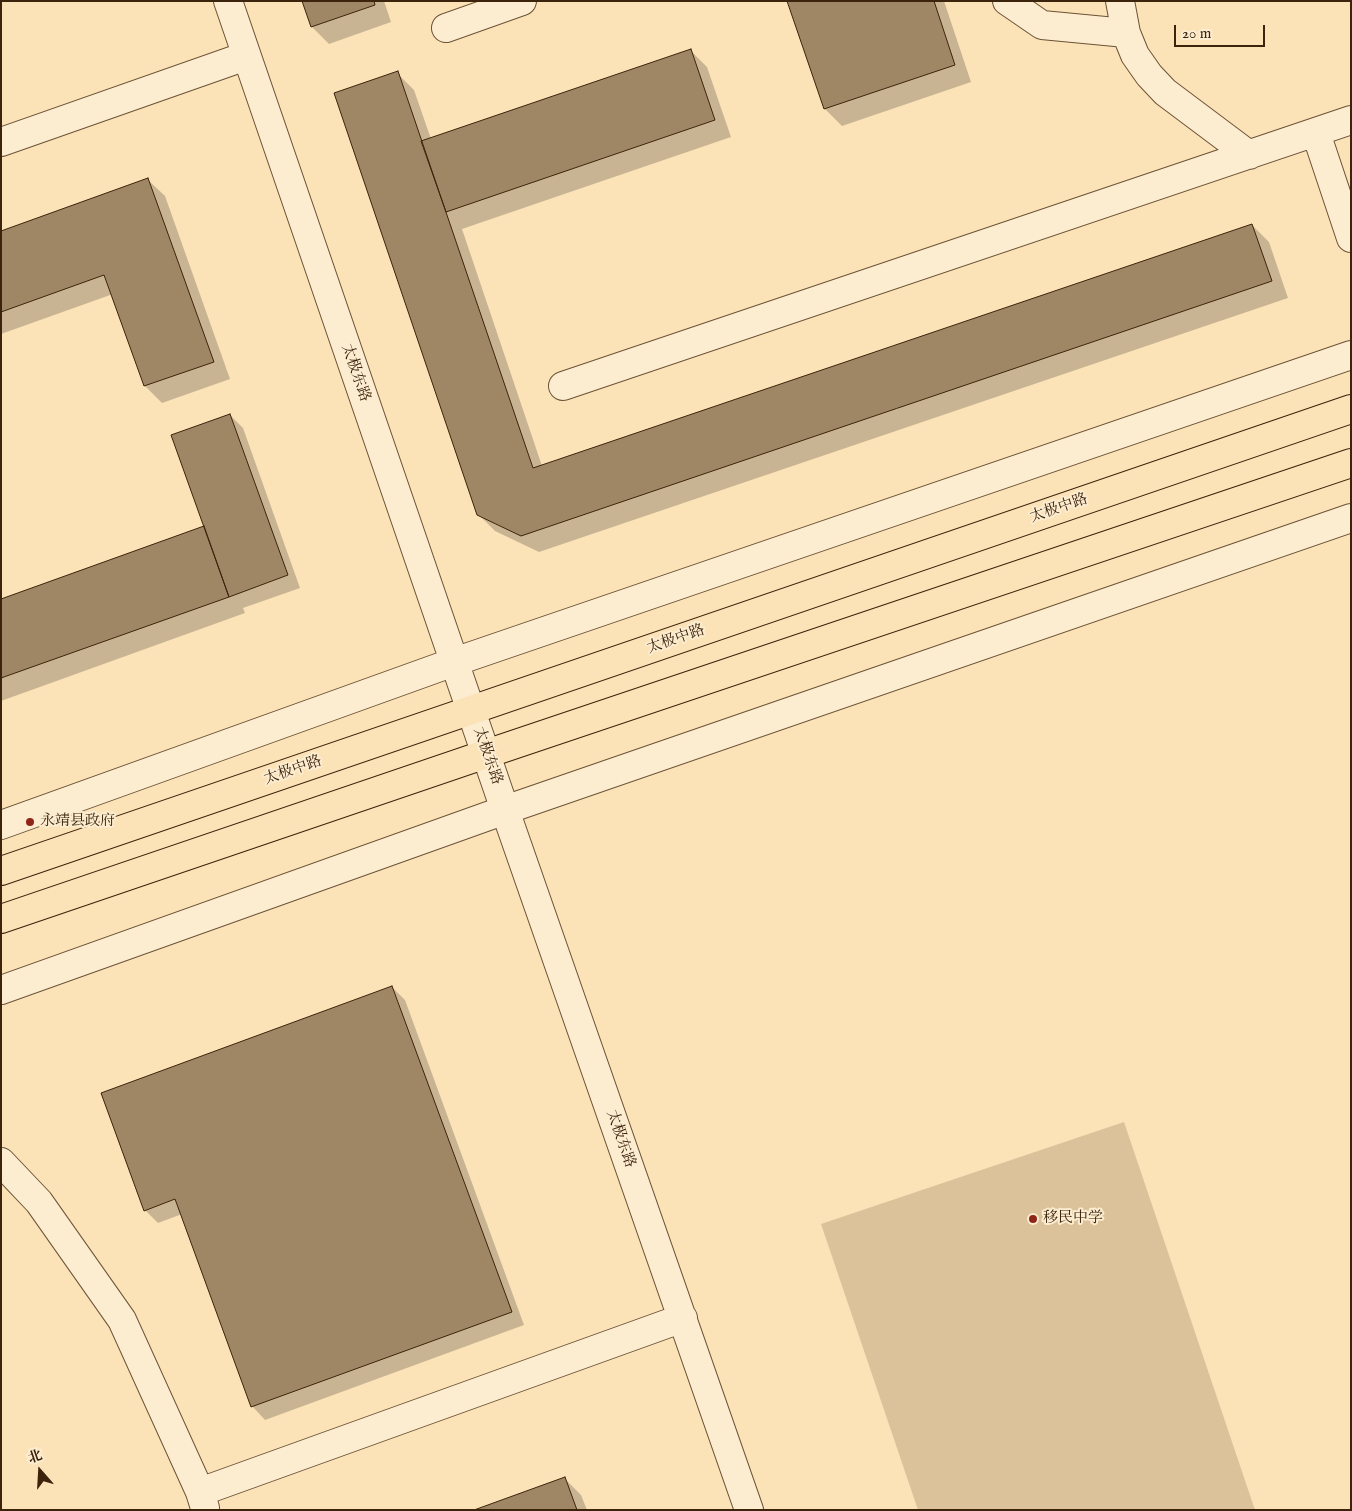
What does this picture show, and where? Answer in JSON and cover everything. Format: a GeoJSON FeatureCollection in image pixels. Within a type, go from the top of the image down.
{"type":"FeatureCollection","features":[{"type":"Feature","properties":{"kind":"main road","name":"太极中路"},"geometry":{"type":"LineString","coordinates":[[1,871],[1351,409]]}},
{"type":"Feature","properties":{"kind":"main road"},"geometry":{"type":"LineString","coordinates":[[1,919],[1351,463]]}},
{"type":"Feature","properties":{"kind":"street","name":"太极东路"},"geometry":{"type":"LineString","coordinates":[[228,1],[505,810],[749,1510]]}},
{"type":"Feature","properties":{"kind":"street"},"geometry":{"type":"LineString","coordinates":[[446,28],[522,1]]}},
{"type":"Feature","properties":{"kind":"street"},"geometry":{"type":"LineString","coordinates":[[1007,1],[1042,25],[1126,33]]}},
{"type":"Feature","properties":{"kind":"street"},"geometry":{"type":"LineString","coordinates":[[1120,1],[1126,33],[1135,55],[1148,75],[1165,92],[1249,155]]}},
{"type":"Feature","properties":{"kind":"street"},"geometry":{"type":"LineString","coordinates":[[1,142],[246,56]]}},
{"type":"Feature","properties":{"kind":"street"},"geometry":{"type":"LineString","coordinates":[[563,386],[1351,120]]}},
{"type":"Feature","properties":{"kind":"street"},"geometry":{"type":"LineString","coordinates":[[1316,132],[1351,238]]}},
{"type":"Feature","properties":{"kind":"street"},"geometry":{"type":"LineString","coordinates":[[1,825],[454,662],[1351,355]]}},
{"type":"Feature","properties":{"kind":"street"},"geometry":{"type":"LineString","coordinates":[[1,990],[505,810],[1351,518]]}},
{"type":"Feature","properties":{"kind":"street"},"geometry":{"type":"LineString","coordinates":[[1,1162],[39,1202],[122,1320],[203,1501],[682,1318]]}},
{"type":"Feature","properties":{"kind":"shaded area"},"geometry":{"type":"Polygon","coordinates":[[[1124,1122],[1255,1510],[918,1510],[821,1224],[1124,1122]]]}},
{"type":"Feature","properties":{"kind":"building"},"geometry":{"type":"Polygon","coordinates":[[[302,1],[374,1],[375,5],[311,27],[302,1]]]}},
{"type":"Feature","properties":{"kind":"building"},"geometry":{"type":"Polygon","coordinates":[[[787,1],[934,1],[955,65],[824,109],[787,1]]]}},
{"type":"Feature","properties":{"kind":"building"},"geometry":{"type":"Polygon","coordinates":[[[691,49],[715,120],[446,212],[421,141],[691,49]]]}},
{"type":"Feature","properties":{"kind":"building"},"geometry":{"type":"Polygon","coordinates":[[[398,71],[533,468],[1252,224],[1272,281],[521,536],[477,515],[334,93],[398,71]]]}},
{"type":"Feature","properties":{"kind":"building"},"geometry":{"type":"Polygon","coordinates":[[[148,178],[214,362],[144,386],[104,275],[1,312],[1,231],[148,178]]]}},
{"type":"Feature","properties":{"kind":"building"},"geometry":{"type":"Polygon","coordinates":[[[230,414],[288,575],[229,597],[171,435],[230,414]]]}},
{"type":"Feature","properties":{"kind":"building"},"geometry":{"type":"Polygon","coordinates":[[[204,526],[229,597],[1,678],[1,599],[204,526]]]}},
{"type":"Feature","properties":{"kind":"building"},"geometry":{"type":"Polygon","coordinates":[[[392,986],[512,1312],[251,1407],[175,1199],[144,1211],[101,1093],[392,986]]]}},
{"type":"Feature","properties":{"kind":"building"},"geometry":{"type":"Polygon","coordinates":[[[565,1477],[577,1510],[474,1510],[565,1477]]]}},
{"type":"Feature","properties":{"kind":"place","name":"永靖县政府"},"geometry":{"type":"Point","coordinates":[30,822]}},
{"type":"Feature","properties":{"kind":"place","name":"移民中学"},"geometry":{"type":"Point","coordinates":[1033,1219]}}]}
